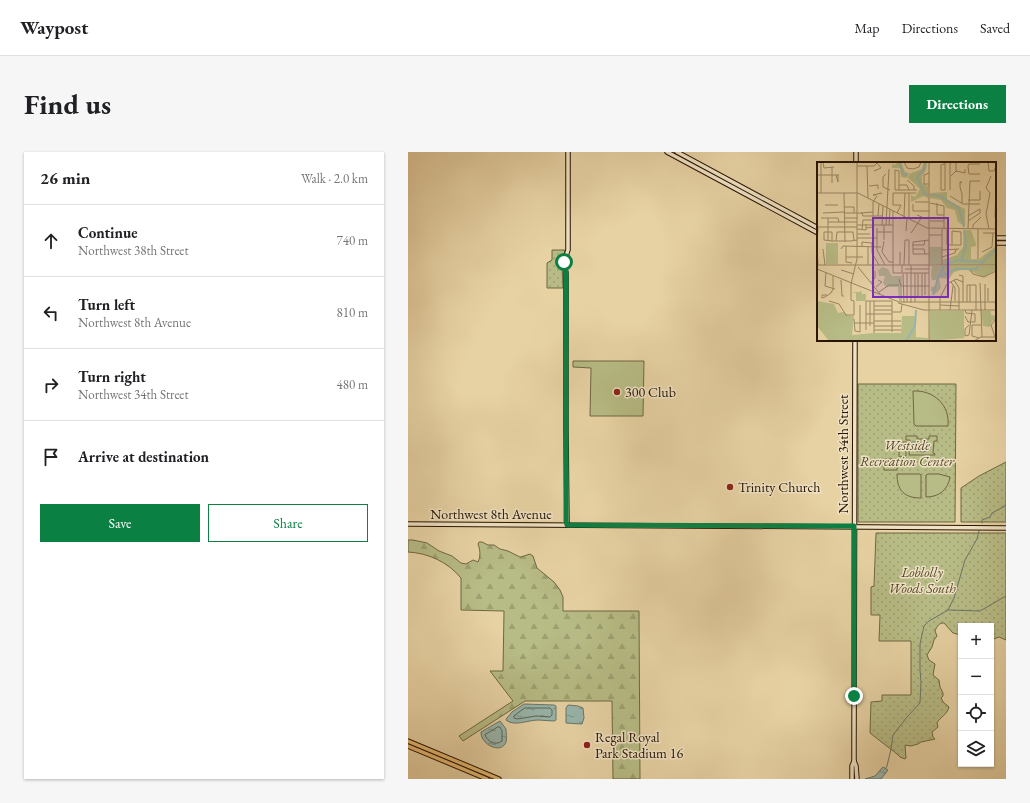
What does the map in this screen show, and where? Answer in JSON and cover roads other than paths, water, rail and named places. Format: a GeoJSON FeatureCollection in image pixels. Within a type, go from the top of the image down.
{"type":"FeatureCollection","features":[{"type":"Feature","properties":{"kind":"main road"},"geometry":{"type":"LineString","coordinates":[[408,741],[499,779]]}},
{"type":"Feature","properties":{"kind":"main road"},"geometry":{"type":"LineString","coordinates":[[408,746],[487,779]]}},
{"type":"Feature","properties":{"kind":"street"},"geometry":{"type":"LineString","coordinates":[[567,525],[566,273],[564,262],[568,250],[568,152]]}},
{"type":"Feature","properties":{"kind":"street"},"geometry":{"type":"LineString","coordinates":[[667,152],[817,232]]}},
{"type":"Feature","properties":{"kind":"street"},"geometry":{"type":"LineString","coordinates":[[677,152],[817,227]]}},
{"type":"Feature","properties":{"kind":"street","name":"Northwest 34th Street"},"geometry":{"type":"LineString","coordinates":[[852,779],[852,766],[854,761],[855,341]]}},
{"type":"Feature","properties":{"kind":"street","name":"Northwest 8th Avenue"},"geometry":{"type":"LineString","coordinates":[[408,524],[1006,528]]}},
{"type":"Feature","properties":{"kind":"street","name":"Northwest 34th Street"},"geometry":{"type":"LineString","coordinates":[[854,761],[857,779]]}},
{"type":"Feature","properties":{"kind":"water"},"geometry":{"type":"Polygon","coordinates":[[[912,442],[918,442],[918,444],[925,442],[930,444],[930,450],[923,452],[912,450],[912,442]]]}},
{"type":"Feature","properties":{"kind":"water"},"geometry":{"type":"Polygon","coordinates":[[[524,704],[556,706],[556,720],[534,720],[513,723],[506,720],[512,712],[524,704]]]}},
{"type":"Feature","properties":{"kind":"water"},"geometry":{"type":"Polygon","coordinates":[[[568,705],[583,708],[584,718],[582,724],[566,723],[566,708],[568,705]]]}},
{"type":"Feature","properties":{"kind":"water"},"geometry":{"type":"Polygon","coordinates":[[[500,721],[506,729],[506,742],[500,748],[496,748],[487,744],[481,732],[500,721]]]}},
{"type":"Feature","properties":{"kind":"water"},"geometry":{"type":"Polygon","coordinates":[[[883,767],[888,770],[881,779],[865,779],[875,776],[883,767]]]}},
{"type":"Feature","properties":{"kind":"waterway"},"geometry":{"type":"LineString","coordinates":[[982,523],[982,520],[990,517],[992,513],[1006,504]]}},
{"type":"Feature","properties":{"kind":"waterway"},"geometry":{"type":"LineString","coordinates":[[886,768],[893,735],[920,703],[920,644],[924,626],[929,621],[948,610],[954,598],[965,560],[977,539],[979,531]]}},
{"type":"Feature","properties":{"kind":"waterway"},"geometry":{"type":"LineString","coordinates":[[948,610],[980,611],[1006,596]]}},
{"type":"Feature","properties":{"kind":"place","name":"300 Club"},"geometry":{"type":"Point","coordinates":[617,392]}},
{"type":"Feature","properties":{"kind":"place","name":"Trinity Church"},"geometry":{"type":"Point","coordinates":[730,487]}},
{"type":"Feature","properties":{"kind":"place","name":"Regal Royal Park Stadium 16"},"geometry":{"type":"Point","coordinates":[587,745]}},
{"type":"Feature","properties":{"kind":"park label","name":"Westside Recreation Center"},"geometry":{"type":"Point","coordinates":[907,454]}},
{"type":"Feature","properties":{"kind":"park label","name":"Loblolly Woods South"},"geometry":{"type":"Point","coordinates":[922,580]}}]}
